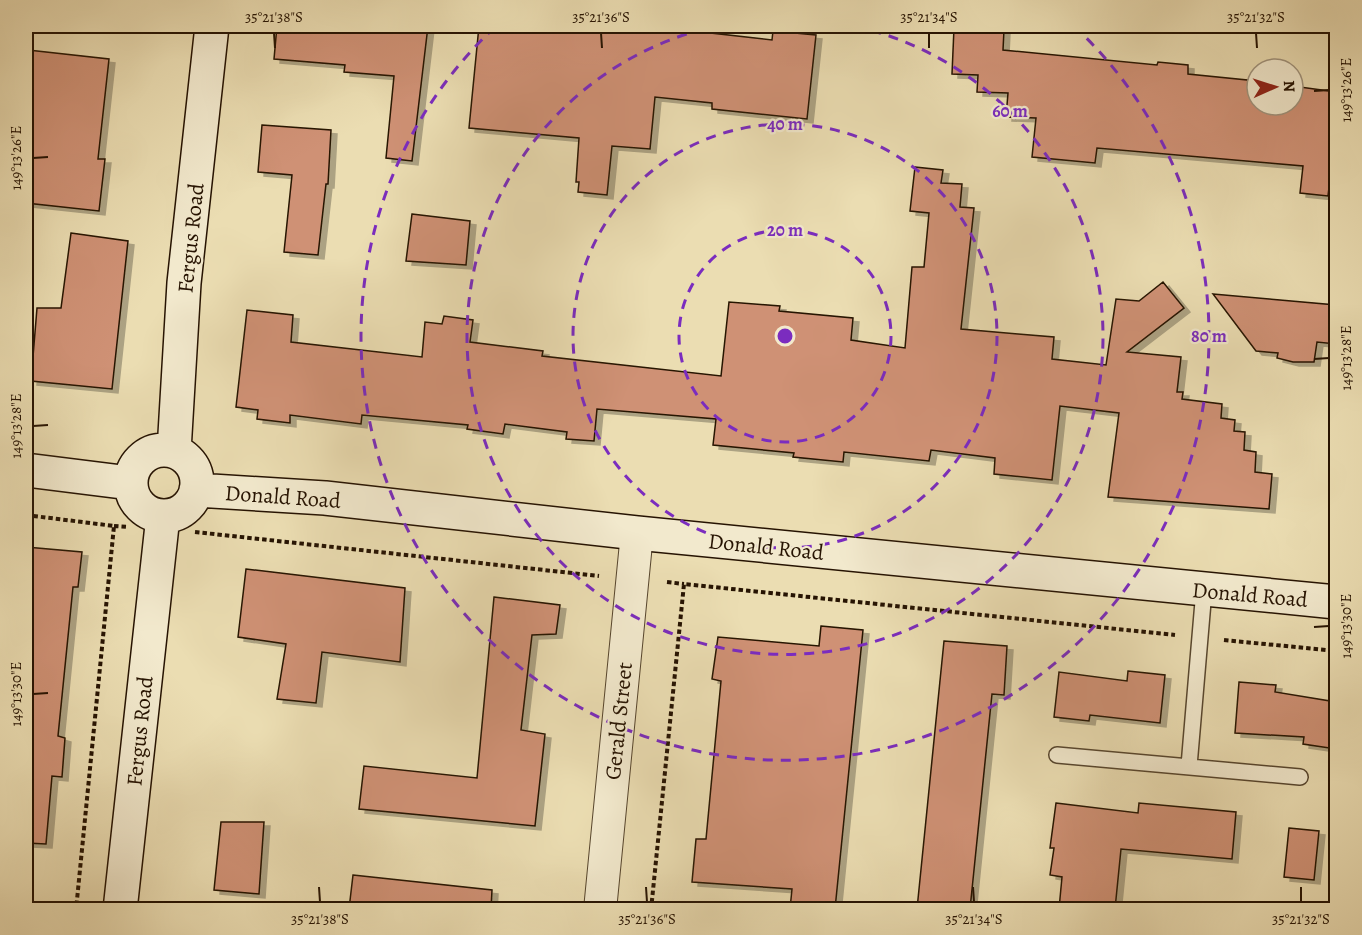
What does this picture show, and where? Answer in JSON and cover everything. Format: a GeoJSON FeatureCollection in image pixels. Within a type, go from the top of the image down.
{"type":"FeatureCollection","features":[{"type":"Feature","properties":{"kind":"street","name":"Fergus Road"},"geometry":{"type":"LineString","coordinates":[[174,451],[184,282],[212,26]]}},
{"type":"Feature","properties":{"kind":"street"},"geometry":{"type":"LineString","coordinates":[[153,451],[174,451],[190,462],[196,480],[196,490],[192,501],[184,509],[162,523],[136,503],[130,483],[132,473],[144,456],[153,451]]}},
{"type":"Feature","properties":{"kind":"street"},"geometry":{"type":"LineString","coordinates":[[26,470],[130,483]]}},
{"type":"Feature","properties":{"kind":"street","name":"Donald Road"},"geometry":{"type":"LineString","coordinates":[[196,490],[325,498],[637,533],[1336,602]]}},
{"type":"Feature","properties":{"kind":"street","name":"Fergus Road"},"geometry":{"type":"LineString","coordinates":[[120,909],[162,523]]}},
{"type":"Feature","properties":{"kind":"street","name":"Gerald Street"},"geometry":{"type":"LineString","coordinates":[[600,909],[637,533]]}},
{"type":"Feature","properties":{"kind":"lane"},"geometry":{"type":"LineString","coordinates":[[1189,766],[1204,590]]}},
{"type":"Feature","properties":{"kind":"lane"},"geometry":{"type":"LineString","coordinates":[[1057,755],[1300,777]]}},
{"type":"Feature","properties":{"kind":"path"},"geometry":{"type":"LineString","coordinates":[[26,515],[114,526],[162,523],[202,533],[1336,651]]}},
{"type":"Feature","properties":{"kind":"path"},"geometry":{"type":"LineString","coordinates":[[76,909],[114,526]]}},
{"type":"Feature","properties":{"kind":"path"},"geometry":{"type":"LineString","coordinates":[[651,909],[684,584]]}},
{"type":"Feature","properties":{"kind":"building"},"geometry":{"type":"Polygon","coordinates":[[[277,26],[428,26],[412,161],[386,158],[394,76],[344,72],[345,65],[274,59],[277,26]]]}},
{"type":"Feature","properties":{"kind":"building"},"geometry":{"type":"Polygon","coordinates":[[[479,26],[697,26],[712,27],[711,33],[772,40],[773,31],[816,35],[807,119],[712,109],[712,103],[655,97],[650,149],[612,146],[607,195],[578,192],[579,182],[576,182],[579,138],[469,128],[479,26]]]}},
{"type":"Feature","properties":{"kind":"building"},"geometry":{"type":"Polygon","coordinates":[[[954,28],[1004,30],[1003,50],[1157,65],[1158,62],[1188,65],[1188,74],[1245,80],[1245,117],[1305,117],[1305,88],[1336,92],[1336,126],[1328,196],[1300,193],[1303,166],[1097,148],[1095,163],[1032,157],[1036,118],[1006,117],[1008,93],[977,92],[978,75],[952,74],[954,28]]]}},
{"type":"Feature","properties":{"kind":"building"},"geometry":{"type":"Polygon","coordinates":[[[28,50],[109,59],[98,159],[105,159],[99,211],[26,203],[28,50]]]}},
{"type":"Feature","properties":{"kind":"building"},"geometry":{"type":"Polygon","coordinates":[[[262,125],[331,130],[328,184],[326,184],[318,255],[284,252],[292,175],[258,172],[262,125]]]}},
{"type":"Feature","properties":{"kind":"building"},"geometry":{"type":"Polygon","coordinates":[[[915,167],[943,170],[941,183],[962,184],[960,207],[974,208],[961,329],[1054,337],[1052,359],[1106,365],[1116,299],[1139,301],[1163,282],[1184,308],[1127,352],[1181,357],[1177,392],[1183,392],[1182,399],[1222,404],[1221,418],[1235,420],[1234,431],[1245,432],[1244,450],[1256,452],[1255,472],[1272,474],[1269,509],[1108,497],[1119,413],[1060,406],[1052,480],[994,474],[995,458],[931,450],[929,461],[844,452],[843,462],[793,457],[794,453],[713,445],[716,419],[597,409],[594,441],[566,439],[567,432],[505,424],[503,434],[467,429],[468,425],[362,415],[361,424],[290,415],[290,423],[257,419],[258,410],[236,407],[247,310],[293,315],[291,342],[422,357],[425,322],[442,324],[444,316],[473,320],[470,342],[543,351],[542,356],[721,376],[729,302],[780,306],[779,311],[853,318],[851,340],[905,348],[912,267],[924,267],[929,213],[910,211],[915,167]]]}},
{"type":"Feature","properties":{"kind":"building"},"geometry":{"type":"Polygon","coordinates":[[[412,214],[470,221],[466,265],[406,261],[412,214]]]}},
{"type":"Feature","properties":{"kind":"building"},"geometry":{"type":"Polygon","coordinates":[[[71,233],[128,241],[112,389],[31,381],[37,308],[61,308],[71,233]]]}},
{"type":"Feature","properties":{"kind":"building"},"geometry":{"type":"Polygon","coordinates":[[[1213,294],[1336,305],[1336,344],[1317,342],[1314,362],[1293,362],[1277,358],[1278,353],[1256,351],[1213,294]]]}},
{"type":"Feature","properties":{"kind":"building"},"geometry":{"type":"Polygon","coordinates":[[[26,547],[82,552],[78,587],[73,587],[58,736],[65,738],[62,777],[52,776],[46,844],[26,843],[26,547]]]}},
{"type":"Feature","properties":{"kind":"building"},"geometry":{"type":"Polygon","coordinates":[[[246,569],[405,588],[400,662],[322,652],[316,703],[277,699],[286,644],[238,637],[246,569]]]}},
{"type":"Feature","properties":{"kind":"building"},"geometry":{"type":"Polygon","coordinates":[[[494,597],[560,605],[556,634],[532,635],[521,730],[545,734],[535,826],[359,809],[364,766],[477,778],[494,597]]]}},
{"type":"Feature","properties":{"kind":"building"},"geometry":{"type":"Polygon","coordinates":[[[821,626],[863,630],[835,909],[790,909],[792,889],[692,882],[696,839],[706,839],[721,681],[712,679],[718,637],[819,646],[821,626]]]}},
{"type":"Feature","properties":{"kind":"building"},"geometry":{"type":"Polygon","coordinates":[[[944,641],[1007,646],[1004,695],[992,694],[970,909],[917,909],[944,641]]]}},
{"type":"Feature","properties":{"kind":"building"},"geometry":{"type":"Polygon","coordinates":[[[1128,671],[1165,675],[1160,723],[1090,715],[1089,721],[1054,717],[1059,672],[1127,681],[1128,671]]]}},
{"type":"Feature","properties":{"kind":"building"},"geometry":{"type":"Polygon","coordinates":[[[1239,682],[1276,685],[1275,692],[1336,702],[1336,749],[1303,744],[1304,737],[1235,733],[1239,682]]]}},
{"type":"Feature","properties":{"kind":"building"},"geometry":{"type":"Polygon","coordinates":[[[1056,803],[1138,813],[1139,803],[1236,812],[1232,859],[1121,849],[1115,909],[1059,909],[1062,877],[1050,875],[1054,848],[1050,848],[1056,803]]]}},
{"type":"Feature","properties":{"kind":"building"},"geometry":{"type":"Polygon","coordinates":[[[221,822],[264,822],[259,894],[214,890],[221,822]]]}},
{"type":"Feature","properties":{"kind":"building"},"geometry":{"type":"Polygon","coordinates":[[[1289,828],[1319,831],[1314,880],[1284,877],[1289,828]]]}},
{"type":"Feature","properties":{"kind":"building"},"geometry":{"type":"Polygon","coordinates":[[[353,875],[492,890],[491,909],[349,909],[353,875]]]}}]}
